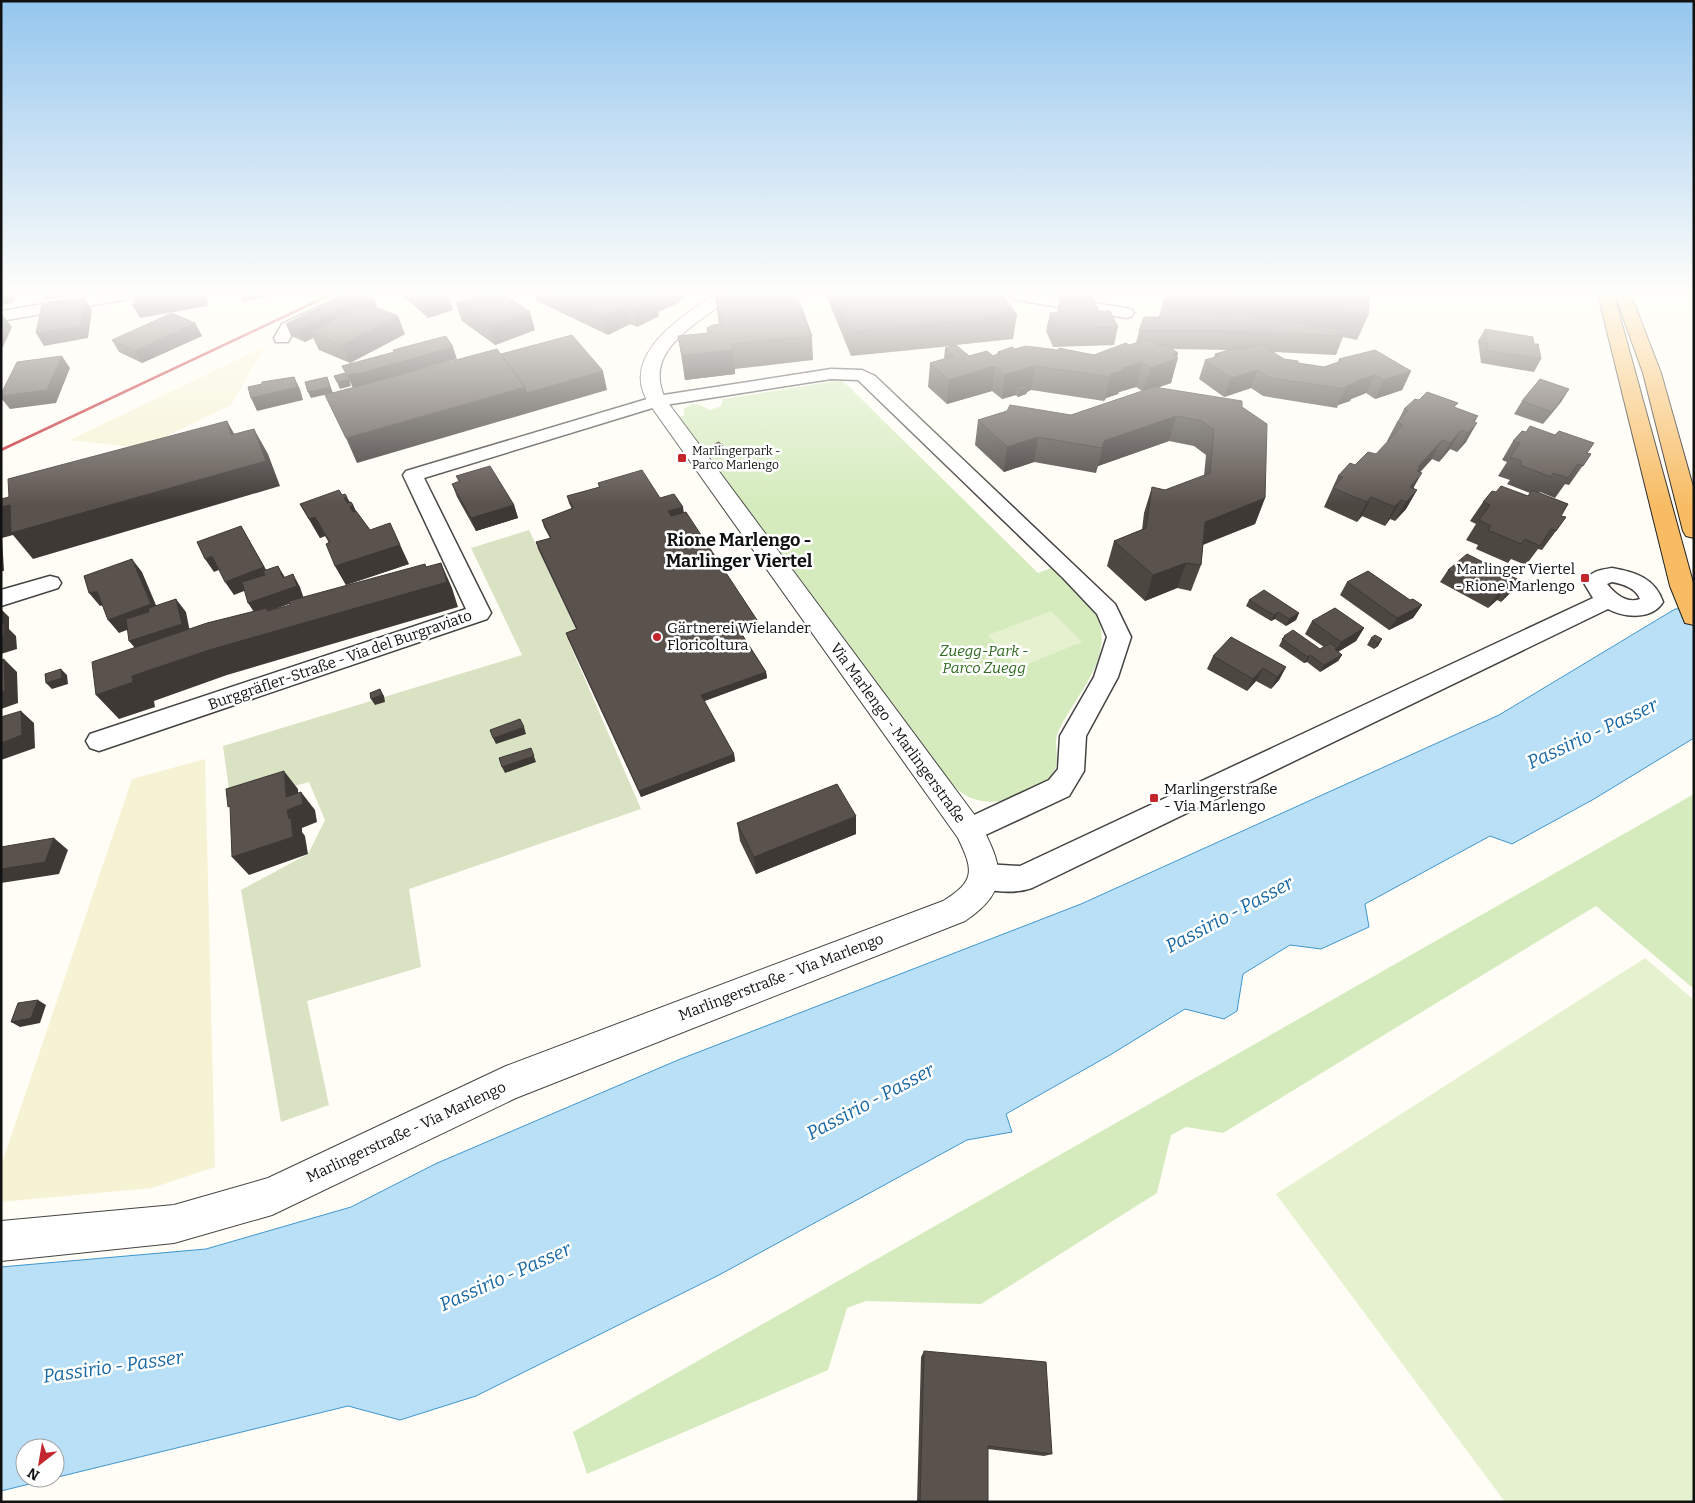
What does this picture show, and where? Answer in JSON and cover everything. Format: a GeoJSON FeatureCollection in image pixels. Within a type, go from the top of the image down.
{"type":"FeatureCollection","features":[{"type":"Feature","properties":{"kind":"highway"},"geometry":{"type":"LineString","coordinates":[[1623,365],[1629,378]]}},
{"type":"Feature","properties":{"kind":"highway"},"geometry":{"type":"LineString","coordinates":[[1625,365],[1682,586],[1694,617]]}},
{"type":"Feature","properties":{"kind":"highway"},"geometry":{"type":"LineString","coordinates":[[1649,365],[1694,531]]}},
{"type":"Feature","properties":{"kind":"street","name":"Via Marlengo - Marlingerstraße"},"geometry":{"type":"LineString","coordinates":[[651,365],[648,381],[657,401],[969,830],[984,863],[985,877]]}},
{"type":"Feature","properties":{"kind":"street"},"geometry":{"type":"LineString","coordinates":[[657,401],[831,374],[862,375],[1057,559],[1107,610],[1120,637],[1106,677],[1074,736],[1071,771],[1059,788],[969,830]]}},
{"type":"Feature","properties":{"kind":"street","name":"Burggräfler-Straße - Via del Burgraviato"},"geometry":{"type":"LineString","coordinates":[[99,741],[479,613],[413,475],[657,401]]}},
{"type":"Feature","properties":{"kind":"street"},"geometry":{"type":"LineString","coordinates":[[1,598],[50,583]]}},
{"type":"Feature","properties":{"kind":"street"},"geometry":{"type":"LineString","coordinates":[[985,877],[1022,879],[1608,600]]}},
{"type":"Feature","properties":{"kind":"street","name":"Marlingerstraße - Via Marlengo"},"geometry":{"type":"LineString","coordinates":[[1,1241],[174,1224],[272,1196],[506,1084],[954,911],[969,903],[979,891],[985,877]]}},
{"type":"Feature","properties":{"kind":"shaded area"},"geometry":{"type":"Polygon","coordinates":[[[226,365],[254,365],[231,405],[142,448],[70,440],[226,365]]]}},
{"type":"Feature","properties":{"kind":"shaded area"},"geometry":{"type":"Polygon","coordinates":[[[205,759],[215,1167],[152,1188],[1,1202],[1,1166],[132,779],[205,759]]]}},
{"type":"Feature","properties":{"kind":"green space","name":"Zuegg-Park - Parco Zuegg"},"geometry":{"type":"Polygon","coordinates":[[[842,380],[1038,573],[1051,568],[1086,601],[1097,617],[1102,639],[1100,653],[1095,667],[1058,732],[1055,769],[1038,788],[1026,794],[1013,799],[999,801],[973,799],[962,793],[946,777],[679,417],[684,416],[684,409],[687,406],[694,404],[710,410],[721,406],[723,399],[842,380]]]}},
{"type":"Feature","properties":{"kind":"green space"},"geometry":{"type":"Polygon","coordinates":[[[529,530],[579,636],[568,640],[641,809],[409,889],[421,967],[307,1001],[329,1105],[281,1122],[241,890],[308,854],[325,820],[309,782],[231,804],[223,746],[522,655],[471,548],[529,530]]]}},
{"type":"Feature","properties":{"kind":"green space"},"geometry":{"type":"Polygon","coordinates":[[[1051,611],[1082,642],[1018,668],[988,635],[1051,611]]]}},
{"type":"Feature","properties":{"kind":"green space"},"geometry":{"type":"Polygon","coordinates":[[[1694,794],[1694,989],[1596,906],[1223,1133],[1186,1127],[1171,1135],[1157,1193],[981,1304],[866,1301],[847,1308],[828,1370],[587,1474],[573,1432],[1694,794]]]}},
{"type":"Feature","properties":{"kind":"green space"},"geometry":{"type":"Polygon","coordinates":[[[1645,958],[1694,1000],[1694,1502],[1505,1502],[1276,1194],[1645,958]]]}},
{"type":"Feature","properties":{"kind":"water","name":"Passirio - Passer"},"geometry":{"type":"Polygon","coordinates":[[[1694,608],[1694,738],[1594,799],[1512,844],[1490,836],[1365,904],[1369,927],[1321,949],[1290,945],[1243,974],[1237,1011],[1224,1019],[1185,1009],[1110,1055],[1006,1114],[1012,1132],[967,1140],[719,1275],[476,1396],[400,1420],[348,1406],[65,1476],[65,1438],[15,1438],[15,1488],[1,1491],[1,1267],[206,1249],[351,1207],[435,1164],[678,1060],[1081,904],[1499,715],[1675,609],[1694,608]]]}},
{"type":"Feature","properties":{"kind":"building"},"geometry":{"type":"Polygon","coordinates":[[[15,365],[58,365],[47,390],[1,396],[15,365]]]}},
{"type":"Feature","properties":{"kind":"building"},"geometry":{"type":"Polygon","coordinates":[[[389,365],[358,374],[347,375],[342,366],[389,365]]]}},
{"type":"Feature","properties":{"kind":"building"},"geometry":{"type":"Polygon","coordinates":[[[437,365],[509,365],[525,387],[346,438],[325,395],[437,365]]]}},
{"type":"Feature","properties":{"kind":"building"},"geometry":{"type":"Polygon","coordinates":[[[509,365],[598,365],[603,371],[527,393],[525,387],[509,365]]]}},
{"type":"Feature","properties":{"kind":"building"},"geometry":{"type":"Polygon","coordinates":[[[932,365],[1132,365],[1111,374],[1110,377],[1035,366],[1005,375],[995,366],[949,380],[932,365]]]}},
{"type":"Feature","properties":{"kind":"building"},"geometry":{"type":"Polygon","coordinates":[[[1146,365],[1158,365],[1150,368],[1146,365]]]}},
{"type":"Feature","properties":{"kind":"building"},"geometry":{"type":"Polygon","coordinates":[[[1212,365],[1312,365],[1324,367],[1330,365],[1401,365],[1411,371],[1384,380],[1375,375],[1356,381],[1358,382],[1346,386],[1345,389],[1270,378],[1258,370],[1231,378],[1212,365]]]}},
{"type":"Feature","properties":{"kind":"building"},"geometry":{"type":"Polygon","coordinates":[[[345,373],[349,379],[337,382],[334,376],[345,373]]]}},
{"type":"Feature","properties":{"kind":"building"},"geometry":{"type":"Polygon","coordinates":[[[294,377],[297,387],[251,398],[248,387],[262,384],[262,382],[294,377]]]}},
{"type":"Feature","properties":{"kind":"building"},"geometry":{"type":"Polygon","coordinates":[[[327,377],[330,387],[308,392],[305,382],[327,377]]]}},
{"type":"Feature","properties":{"kind":"building"},"geometry":{"type":"Polygon","coordinates":[[[1540,379],[1569,389],[1552,412],[1522,401],[1540,379]]]}},
{"type":"Feature","properties":{"kind":"building"},"geometry":{"type":"Polygon","coordinates":[[[1025,386],[1027,388],[1017,389],[1025,386]]]}},
{"type":"Feature","properties":{"kind":"building"},"geometry":{"type":"Polygon","coordinates":[[[1154,387],[1242,401],[1242,407],[1267,424],[1265,498],[1205,522],[1201,565],[1186,563],[1153,575],[1114,541],[1146,528],[1152,487],[1165,490],[1210,473],[1214,430],[1202,421],[1176,416],[1104,441],[1102,448],[1038,437],[1007,447],[978,420],[1007,411],[1010,405],[1071,415],[1154,387]]]}},
{"type":"Feature","properties":{"kind":"building"},"geometry":{"type":"Polygon","coordinates":[[[1427,392],[1458,403],[1454,407],[1478,416],[1473,421],[1477,423],[1468,433],[1461,430],[1450,443],[1442,440],[1418,467],[1420,467],[1417,471],[1422,473],[1410,487],[1417,490],[1406,502],[1401,500],[1395,507],[1371,497],[1367,502],[1333,488],[1343,477],[1338,476],[1350,463],[1355,465],[1368,452],[1376,454],[1403,425],[1397,422],[1408,411],[1404,409],[1415,399],[1419,400],[1427,392]]]}},
{"type":"Feature","properties":{"kind":"building"},"geometry":{"type":"Polygon","coordinates":[[[227,421],[231,435],[254,429],[266,461],[11,533],[10,505],[1,507],[1,499],[9,497],[8,479],[227,421]]]}},
{"type":"Feature","properties":{"kind":"building"},"geometry":{"type":"Polygon","coordinates":[[[1530,426],[1555,435],[1559,431],[1594,443],[1587,453],[1591,454],[1583,466],[1578,464],[1568,478],[1553,473],[1551,477],[1520,465],[1522,461],[1510,457],[1520,443],[1513,441],[1522,431],[1526,432],[1530,426]]]}},
{"type":"Feature","properties":{"kind":"building"},"geometry":{"type":"Polygon","coordinates":[[[719,442],[723,446],[718,448],[714,444],[719,442]]]}},
{"type":"Feature","properties":{"kind":"building"},"geometry":{"type":"Polygon","coordinates":[[[490,466],[514,505],[471,518],[452,484],[460,481],[456,476],[490,466]]]}},
{"type":"Feature","properties":{"kind":"building","name":"Gärtnerei Wielander Floricoltura"},"geometry":{"type":"Polygon","coordinates":[[[642,470],[660,498],[674,494],[683,507],[668,511],[671,516],[686,512],[757,620],[737,627],[766,672],[701,695],[734,754],[639,791],[566,633],[577,629],[536,542],[551,538],[542,520],[573,508],[567,496],[600,487],[598,483],[642,470]]]}},
{"type":"Feature","properties":{"kind":"building"},"geometry":{"type":"Polygon","coordinates":[[[1501,486],[1528,496],[1532,490],[1568,504],[1561,516],[1566,517],[1556,531],[1551,529],[1540,546],[1525,539],[1521,544],[1488,530],[1491,526],[1479,520],[1490,505],[1483,502],[1492,491],[1496,492],[1501,486]]]}},
{"type":"Feature","properties":{"kind":"building"},"geometry":{"type":"Polygon","coordinates":[[[339,490],[342,495],[345,494],[347,497],[344,498],[347,503],[351,502],[353,505],[350,507],[353,512],[356,511],[370,530],[390,523],[400,545],[335,566],[326,544],[330,542],[315,517],[309,519],[300,504],[339,490]]]}},
{"type":"Feature","properties":{"kind":"building"},"geometry":{"type":"Polygon","coordinates":[[[241,526],[264,567],[225,582],[212,556],[205,559],[197,542],[241,526]]]}},
{"type":"Feature","properties":{"kind":"building"},"geometry":{"type":"Polygon","coordinates":[[[1467,554],[1519,580],[1510,589],[1506,587],[1497,595],[1448,570],[1467,554]]]}},
{"type":"Feature","properties":{"kind":"building"},"geometry":{"type":"Polygon","coordinates":[[[132,559],[151,604],[108,620],[97,591],[89,593],[84,576],[132,559]]]}},
{"type":"Feature","properties":{"kind":"building"},"geometry":{"type":"Polygon","coordinates":[[[441,563],[447,582],[209,650],[132,676],[133,682],[96,695],[92,662],[207,623],[267,608],[267,611],[290,605],[289,601],[425,564],[426,567],[441,563]]]}},
{"type":"Feature","properties":{"kind":"building"},"geometry":{"type":"Polygon","coordinates":[[[278,566],[283,578],[293,574],[297,586],[248,603],[242,582],[265,575],[263,571],[278,566]]]}},
{"type":"Feature","properties":{"kind":"building"},"geometry":{"type":"Polygon","coordinates":[[[1368,571],[1410,600],[1413,599],[1422,605],[1397,618],[1347,582],[1368,571]]]}},
{"type":"Feature","properties":{"kind":"building"},"geometry":{"type":"Polygon","coordinates":[[[1264,590],[1299,613],[1289,619],[1278,612],[1274,615],[1249,600],[1264,590]]]}},
{"type":"Feature","properties":{"kind":"building"},"geometry":{"type":"Polygon","coordinates":[[[176,599],[182,624],[129,641],[126,619],[149,612],[149,608],[176,599]]]}},
{"type":"Feature","properties":{"kind":"building"},"geometry":{"type":"Polygon","coordinates":[[[1335,608],[1364,628],[1341,642],[1312,621],[1335,608]]]}},
{"type":"Feature","properties":{"kind":"building"},"geometry":{"type":"Polygon","coordinates":[[[4,623],[4,636],[1,637],[1,624],[4,623]]]}},
{"type":"Feature","properties":{"kind":"building"},"geometry":{"type":"Polygon","coordinates":[[[1293,630],[1320,649],[1330,643],[1342,655],[1324,665],[1310,655],[1308,657],[1282,639],[1293,630]]]}},
{"type":"Feature","properties":{"kind":"building"},"geometry":{"type":"Polygon","coordinates":[[[1375,635],[1382,639],[1378,643],[1371,638],[1375,635]]]}},
{"type":"Feature","properties":{"kind":"building"},"geometry":{"type":"Polygon","coordinates":[[[1231,637],[1286,667],[1277,677],[1263,668],[1253,679],[1213,656],[1231,637]]]}},
{"type":"Feature","properties":{"kind":"building"},"geometry":{"type":"Polygon","coordinates":[[[4,659],[5,691],[1,692],[1,660],[4,659]]]}},
{"type":"Feature","properties":{"kind":"building"},"geometry":{"type":"Polygon","coordinates":[[[61,669],[62,678],[46,683],[45,674],[61,669]]]}},
{"type":"Feature","properties":{"kind":"building"},"geometry":{"type":"Polygon","coordinates":[[[380,689],[382,695],[371,699],[370,693],[380,689]]]}},
{"type":"Feature","properties":{"kind":"building"},"geometry":{"type":"Polygon","coordinates":[[[21,711],[22,735],[1,743],[1,717],[21,711]]]}},
{"type":"Feature","properties":{"kind":"building"},"geometry":{"type":"Polygon","coordinates":[[[520,719],[524,727],[493,738],[490,730],[520,719]]]}},
{"type":"Feature","properties":{"kind":"building"},"geometry":{"type":"Polygon","coordinates":[[[531,748],[534,756],[502,767],[499,758],[531,748]]]}},
{"type":"Feature","properties":{"kind":"building"},"geometry":{"type":"Polygon","coordinates":[[[284,771],[286,797],[301,792],[303,804],[287,810],[289,819],[291,818],[293,837],[232,857],[230,806],[228,807],[226,789],[284,771]]]}},
{"type":"Feature","properties":{"kind":"building"},"geometry":{"type":"Polygon","coordinates":[[[837,784],[856,816],[754,857],[737,823],[837,784]]]}},
{"type":"Feature","properties":{"kind":"building"},"geometry":{"type":"Polygon","coordinates":[[[54,838],[45,862],[1,869],[1,847],[54,838]]]}},
{"type":"Feature","properties":{"kind":"building"},"geometry":{"type":"Polygon","coordinates":[[[38,1000],[31,1018],[11,1022],[18,1003],[38,1000]]]}},
{"type":"Feature","properties":{"kind":"building"},"geometry":{"type":"Polygon","coordinates":[[[924,1351],[1046,1362],[1052,1454],[988,1446],[988,1502],[920,1502],[924,1351]]]}},
{"type":"Feature","properties":{"kind":"railway"},"geometry":{"type":"LineString","coordinates":[[1,450],[181,365]]}},
{"type":"Feature","properties":{"kind":"place","name":"Marlingerpark - Parco Marlengo"},"geometry":{"type":"Point","coordinates":[682,458]}},
{"type":"Feature","properties":{"kind":"place","name":"Marlinger Viertel - Rione Marlengo"},"geometry":{"type":"Point","coordinates":[1585,578]}},
{"type":"Feature","properties":{"kind":"place","name":"Gärtnerei Wielander Floricoltura"},"geometry":{"type":"Point","coordinates":[657,637]}},
{"type":"Feature","properties":{"kind":"place","name":"Marlingerstraße - Via Marlengo"},"geometry":{"type":"Point","coordinates":[1154,798]}},
{"type":"Feature","properties":{"kind":"district","name":"Rione Marlengo - Marlinger Viertel"},"geometry":{"type":"Point","coordinates":[739,550]}}]}
